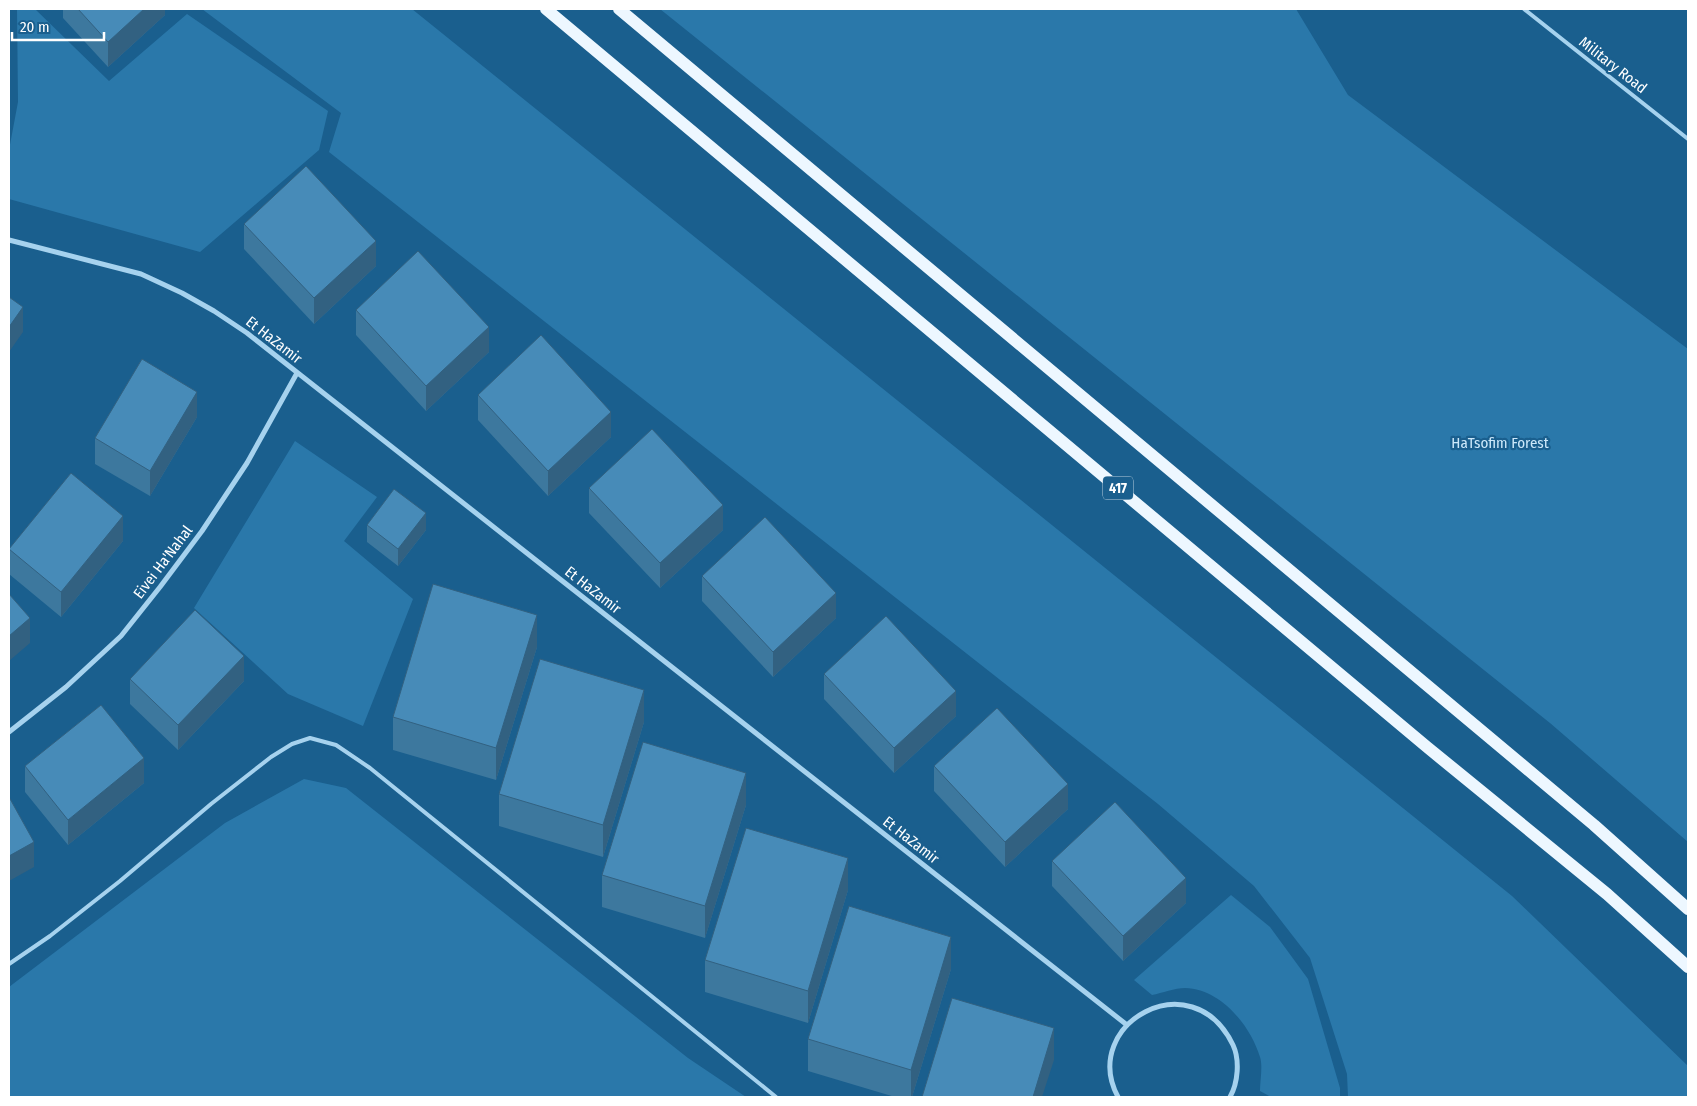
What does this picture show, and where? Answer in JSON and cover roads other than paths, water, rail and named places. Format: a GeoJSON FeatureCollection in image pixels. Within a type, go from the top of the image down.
{"type":"FeatureCollection","features":[{"type":"Feature","properties":{"kind":"main road","name":"417"},"geometry":{"type":"LineString","coordinates":[[546,9],[1427,747],[1607,894],[1688,967]]}},
{"type":"Feature","properties":{"kind":"main road"},"geometry":{"type":"LineString","coordinates":[[619,9],[1594,825],[1688,909]]}},
{"type":"Feature","properties":{"kind":"street","name":"Et HaZamir"},"geometry":{"type":"LineString","coordinates":[[9,240],[141,274],[182,293],[214,311],[247,334],[1126,1025]]}},
{"type":"Feature","properties":{"kind":"street","name":"Eivei Ha'Nahal"},"geometry":{"type":"LineString","coordinates":[[9,732],[66,687],[114,642],[160,587],[202,531],[247,463],[297,373]]}},
{"type":"Feature","properties":{"kind":"street"},"geometry":{"type":"LineString","coordinates":[[1118,1097],[1112,1087],[1110,1065],[1115,1044],[1126,1025],[1137,1016],[1157,1006],[1179,1004],[1210,1015],[1226,1031],[1236,1051],[1238,1073],[1233,1096]]}},
{"type":"Feature","properties":{"kind":"lane","name":"Military Road"},"geometry":{"type":"LineString","coordinates":[[1524,9],[1688,139]]}},
{"type":"Feature","properties":{"kind":"lane"},"geometry":{"type":"LineString","coordinates":[[9,964],[50,936],[120,881],[211,804],[272,756],[292,744],[310,738],[336,745],[370,768],[776,1097]]}},
{"type":"Feature","properties":{"kind":"park label","name":"HaTsofim Forest"},"geometry":{"type":"Point","coordinates":[1500,443]}}]}
